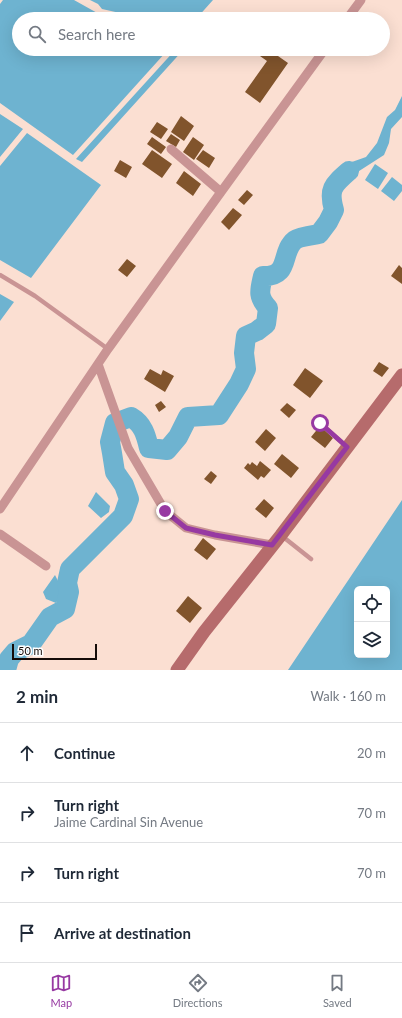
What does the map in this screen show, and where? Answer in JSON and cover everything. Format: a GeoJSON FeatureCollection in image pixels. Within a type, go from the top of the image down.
{"type":"FeatureCollection","features":[{"type":"Feature","properties":{"kind":"main road"},"geometry":{"type":"LineString","coordinates":[[177,670],[204,632],[402,375]]}},
{"type":"Feature","properties":{"kind":"street"},"geometry":{"type":"LineString","coordinates":[[352,12],[361,0]]}},
{"type":"Feature","properties":{"kind":"street"},"geometry":{"type":"LineString","coordinates":[[0,510],[108,349],[220,192],[320,56]]}},
{"type":"Feature","properties":{"kind":"street"},"geometry":{"type":"LineString","coordinates":[[171,148],[220,192]]}},
{"type":"Feature","properties":{"kind":"street"},"geometry":{"type":"LineString","coordinates":[[98,364],[128,448],[165,511],[186,528],[215,535],[272,545]]}},
{"type":"Feature","properties":{"kind":"street"},"geometry":{"type":"LineString","coordinates":[[0,534],[46,566]]}},
{"type":"Feature","properties":{"kind":"lane"},"geometry":{"type":"LineString","coordinates":[[0,275],[35,296],[108,349]]}},
{"type":"Feature","properties":{"kind":"lane"},"geometry":{"type":"LineString","coordinates":[[320,423],[347,447]]}},
{"type":"Feature","properties":{"kind":"lane"},"geometry":{"type":"LineString","coordinates":[[281,534],[311,559]]}},
{"type":"Feature","properties":{"kind":"water"},"geometry":{"type":"Polygon","coordinates":[[[3,0],[74,0],[95,12],[12,12],[12,56],[162,56],[73,155],[0,103],[0,4],[3,0]]]}},
{"type":"Feature","properties":{"kind":"water"},"geometry":{"type":"Polygon","coordinates":[[[90,0],[213,0],[202,12],[116,12],[102,9],[98,4],[90,0]]]}},
{"type":"Feature","properties":{"kind":"water"},"geometry":{"type":"Polygon","coordinates":[[[170,56],[178,56],[82,162],[76,159],[170,56]]]}},
{"type":"Feature","properties":{"kind":"water"},"geometry":{"type":"Polygon","coordinates":[[[402,96],[402,117],[391,129],[389,143],[384,155],[342,182],[332,192],[329,205],[327,191],[331,180],[342,172],[349,163],[366,157],[377,143],[387,117],[395,110],[402,96]]]}},
{"type":"Feature","properties":{"kind":"water"},"geometry":{"type":"Polygon","coordinates":[[[0,114],[23,129],[0,157],[0,114]]]}},
{"type":"Feature","properties":{"kind":"water"},"geometry":{"type":"Polygon","coordinates":[[[27,133],[101,185],[31,278],[0,260],[0,166],[27,133]]]}},
{"type":"Feature","properties":{"kind":"water"},"geometry":{"type":"Polygon","coordinates":[[[375,164],[388,173],[378,189],[365,180],[375,164]]]}},
{"type":"Feature","properties":{"kind":"water"},"geometry":{"type":"Polygon","coordinates":[[[392,177],[402,185],[402,191],[394,201],[381,191],[392,177]]]}},
{"type":"Feature","properties":{"kind":"water"},"geometry":{"type":"Polygon","coordinates":[[[0,294],[14,302],[0,321],[0,294]]]}},
{"type":"Feature","properties":{"kind":"water"},"geometry":{"type":"Polygon","coordinates":[[[96,492],[110,506],[109,512],[101,518],[88,506],[96,492]]]}},
{"type":"Feature","properties":{"kind":"water"},"geometry":{"type":"Polygon","coordinates":[[[402,500],[402,670],[288,670],[402,500]]]}},
{"type":"Feature","properties":{"kind":"water"},"geometry":{"type":"Polygon","coordinates":[[[55,575],[63,591],[56,603],[46,599],[43,592],[55,575]]]}},
{"type":"Feature","properties":{"kind":"building"},"geometry":{"type":"Polygon","coordinates":[[[260,56],[278,56],[288,63],[260,103],[245,92],[267,61],[260,56]]]}},
{"type":"Feature","properties":{"kind":"building"},"geometry":{"type":"Polygon","coordinates":[[[181,116],[194,126],[184,141],[171,132],[181,116]]]}},
{"type":"Feature","properties":{"kind":"building"},"geometry":{"type":"Polygon","coordinates":[[[157,122],[168,129],[161,139],[150,132],[157,122]]]}},
{"type":"Feature","properties":{"kind":"building"},"geometry":{"type":"Polygon","coordinates":[[[171,134],[180,140],[176,147],[166,141],[171,134]]]}},
{"type":"Feature","properties":{"kind":"building"},"geometry":{"type":"Polygon","coordinates":[[[152,137],[166,147],[161,154],[147,144],[152,137]]]}},
{"type":"Feature","properties":{"kind":"building"},"geometry":{"type":"Polygon","coordinates":[[[193,137],[204,145],[194,160],[183,152],[193,137]]]}},
{"type":"Feature","properties":{"kind":"building"},"geometry":{"type":"Polygon","coordinates":[[[152,150],[172,164],[162,178],[142,164],[152,150]]]}},
{"type":"Feature","properties":{"kind":"building"},"geometry":{"type":"Polygon","coordinates":[[[203,150],[215,158],[209,168],[196,159],[203,150]]]}},
{"type":"Feature","properties":{"kind":"building"},"geometry":{"type":"Polygon","coordinates":[[[120,160],[132,167],[126,178],[114,171],[120,160]]]}},
{"type":"Feature","properties":{"kind":"building"},"geometry":{"type":"Polygon","coordinates":[[[184,171],[201,184],[193,196],[176,183],[184,171]]]}},
{"type":"Feature","properties":{"kind":"building"},"geometry":{"type":"Polygon","coordinates":[[[247,190],[253,195],[244,205],[238,200],[247,190]]]}},
{"type":"Feature","properties":{"kind":"building"},"geometry":{"type":"Polygon","coordinates":[[[233,208],[242,215],[229,230],[221,222],[233,208]]]}},
{"type":"Feature","properties":{"kind":"building"},"geometry":{"type":"Polygon","coordinates":[[[127,259],[136,266],[127,277],[118,270],[127,259]]]}},
{"type":"Feature","properties":{"kind":"building"},"geometry":{"type":"Polygon","coordinates":[[[399,265],[402,268],[402,284],[391,276],[399,265]]]}},
{"type":"Feature","properties":{"kind":"building"},"geometry":{"type":"Polygon","coordinates":[[[379,362],[389,368],[382,377],[373,371],[379,362]]]}},
{"type":"Feature","properties":{"kind":"building"},"geometry":{"type":"Polygon","coordinates":[[[305,368],[323,381],[310,398],[293,385],[305,368]]]}},
{"type":"Feature","properties":{"kind":"building"},"geometry":{"type":"Polygon","coordinates":[[[150,369],[161,375],[163,370],[174,376],[165,392],[144,379],[150,369]]]}},
{"type":"Feature","properties":{"kind":"building"},"geometry":{"type":"Polygon","coordinates":[[[161,401],[166,407],[159,412],[155,405],[161,401]]]}},
{"type":"Feature","properties":{"kind":"building"},"geometry":{"type":"Polygon","coordinates":[[[287,403],[296,410],[289,418],[280,410],[287,403]]]}},
{"type":"Feature","properties":{"kind":"building"},"geometry":{"type":"Polygon","coordinates":[[[320,426],[333,438],[325,448],[311,437],[320,426]]]}},
{"type":"Feature","properties":{"kind":"building"},"geometry":{"type":"Polygon","coordinates":[[[266,429],[276,438],[265,451],[255,442],[266,429]]]}},
{"type":"Feature","properties":{"kind":"building"},"geometry":{"type":"Polygon","coordinates":[[[282,454],[299,468],[291,478],[274,464],[282,454]]]}},
{"type":"Feature","properties":{"kind":"building"},"geometry":{"type":"Polygon","coordinates":[[[260,461],[271,470],[264,478],[261,476],[258,480],[244,468],[248,463],[250,465],[252,462],[257,466],[260,461]]]}},
{"type":"Feature","properties":{"kind":"building"},"geometry":{"type":"Polygon","coordinates":[[[211,471],[217,476],[211,484],[204,479],[211,471]]]}},
{"type":"Feature","properties":{"kind":"building"},"geometry":{"type":"Polygon","coordinates":[[[264,499],[274,508],[266,518],[255,509],[264,499]]]}},
{"type":"Feature","properties":{"kind":"building"},"geometry":{"type":"Polygon","coordinates":[[[203,538],[216,549],[207,560],[194,550],[203,538]]]}},
{"type":"Feature","properties":{"kind":"building"},"geometry":{"type":"Polygon","coordinates":[[[188,596],[202,608],[190,623],[176,611],[188,596]]]}},
{"type":"Feature","properties":{"kind":"waterway"},"geometry":{"type":"LineString","coordinates":[[6,670],[9,659],[15,652],[31,644],[50,617],[65,609],[69,592],[67,583],[70,569],[123,516],[129,499],[124,485],[115,472],[110,442],[115,423],[131,417],[141,426],[149,448],[167,450],[178,437],[188,417],[219,415],[239,384],[246,369],[244,353],[246,336],[257,331],[266,324],[268,308],[262,300],[260,293],[263,276],[272,275],[278,272],[284,263],[290,245],[295,240],[319,234],[328,222],[334,210],[332,203],[333,188],[349,171]]}},
{"type":"Feature","properties":{"kind":"route"},"geometry":{"type":"LineString","coordinates":[[165,511],[186,528],[215,535],[272,545],[347,447],[320,423]]}}]}
